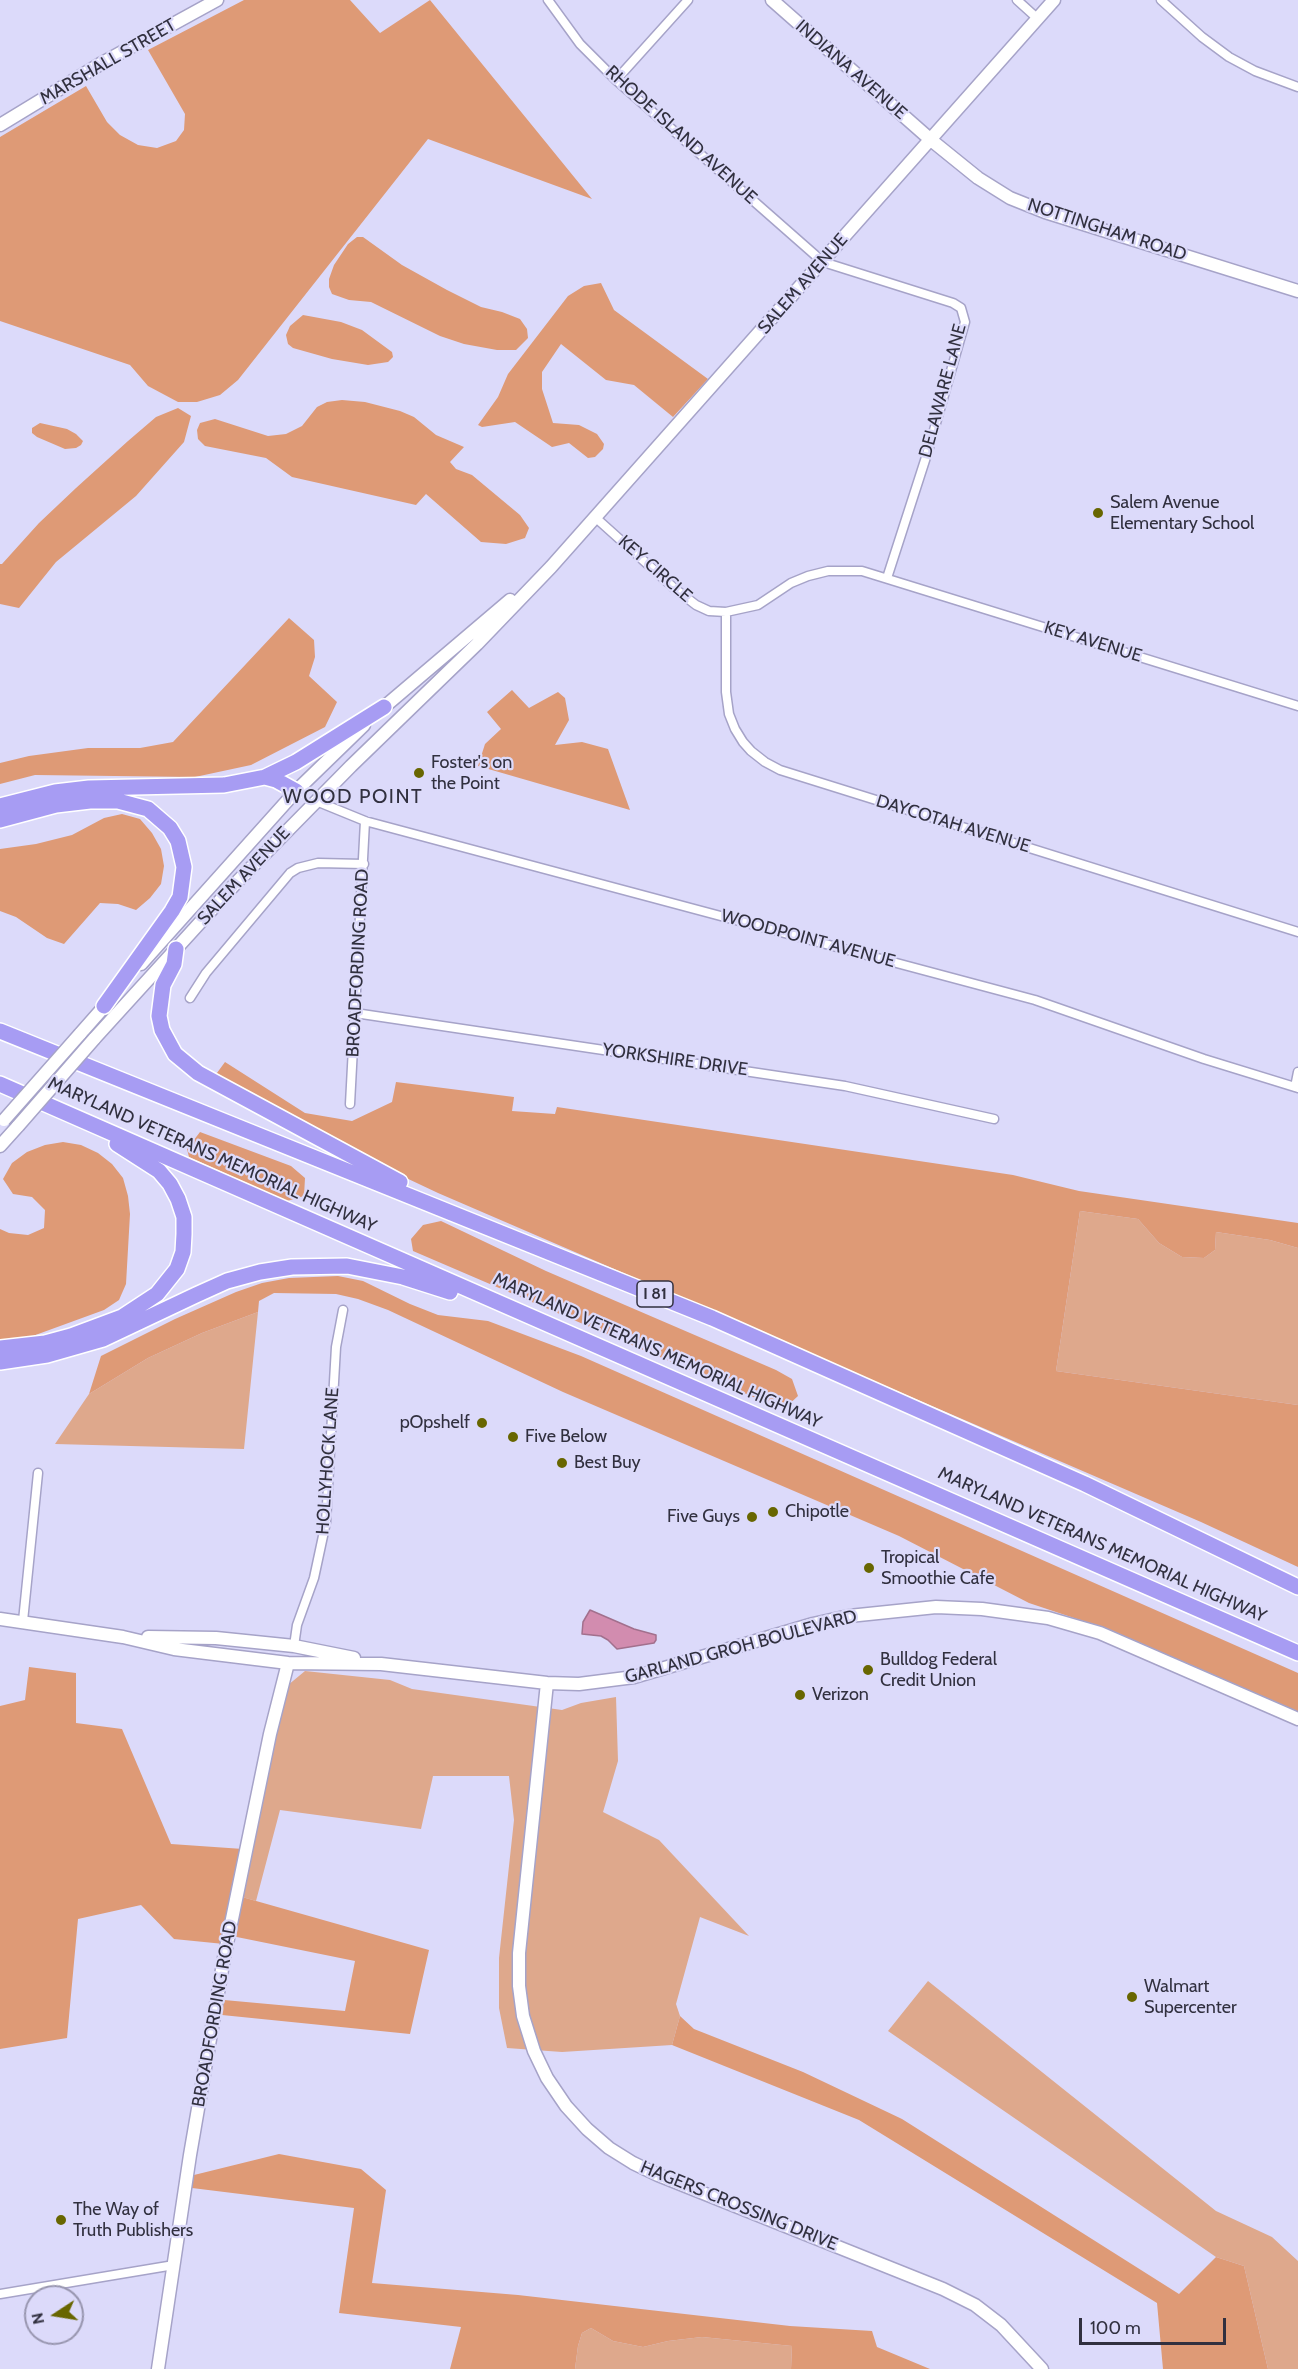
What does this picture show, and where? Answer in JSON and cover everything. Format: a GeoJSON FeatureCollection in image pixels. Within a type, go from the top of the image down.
{"type":"FeatureCollection","features":[{"type":"Feature","properties":{"kind":"highway"},"geometry":{"type":"LineString","coordinates":[[0,806],[55,792],[89,788],[206,787],[265,777],[296,762],[384,707]]}},
{"type":"Feature","properties":{"kind":"highway"},"geometry":{"type":"LineString","coordinates":[[265,777],[296,791]]}},
{"type":"Feature","properties":{"kind":"highway"},"geometry":{"type":"LineString","coordinates":[[0,820],[56,806],[90,801],[118,801],[148,809],[170,828],[178,841],[184,867],[180,897],[104,1006]]}},
{"type":"Feature","properties":{"kind":"highway"},"geometry":{"type":"LineString","coordinates":[[176,949],[174,964],[163,985],[159,1016],[168,1042],[186,1064],[352,1157],[480,1223]]}},
{"type":"Feature","properties":{"kind":"highway","name":"MARYLAND VETERANS MEMORIAL HIGHWAY"},"geometry":{"type":"LineString","coordinates":[[0,1029],[712,1317],[1085,1484],[1298,1587]]}},
{"type":"Feature","properties":{"kind":"highway","name":"MARYLAND VETERANS MEMORIAL HIGHWAY"},"geometry":{"type":"LineString","coordinates":[[0,1084],[1298,1653]]}},
{"type":"Feature","properties":{"kind":"highway"},"geometry":{"type":"LineString","coordinates":[[0,1348],[62,1338],[122,1317],[157,1294],[177,1269],[183,1252],[184,1217],[170,1184],[159,1170],[49,1104]]}},
{"type":"Feature","properties":{"kind":"highway"},"geometry":{"type":"LineString","coordinates":[[0,1362],[47,1355],[103,1339],[227,1281],[260,1272],[319,1265],[347,1266],[403,1277],[578,1338]]}},
{"type":"Feature","properties":{"kind":"highway"},"geometry":{"type":"LineString","coordinates":[[1231,1554],[1298,1580]]}},
{"type":"Feature","properties":{"kind":"street","name":"MARSHALL STREET"},"geometry":{"type":"LineString","coordinates":[[0,125],[102,63],[217,0]]}},
{"type":"Feature","properties":{"kind":"street","name":"RHODE ISLAND AVENUE"},"geometry":{"type":"LineString","coordinates":[[548,0],[580,44],[616,80],[823,262]]}},
{"type":"Feature","properties":{"kind":"street"},"geometry":{"type":"LineString","coordinates":[[616,80],[688,0]]}},
{"type":"Feature","properties":{"kind":"street","name":"INDIANA AVENUE"},"geometry":{"type":"LineString","coordinates":[[772,0],[930,140]]}},
{"type":"Feature","properties":{"kind":"street"},"geometry":{"type":"LineString","coordinates":[[1017,0],[1038,19]]}},
{"type":"Feature","properties":{"kind":"street","name":"SALEM AVENUE"},"geometry":{"type":"LineString","coordinates":[[0,1146],[176,949],[316,801],[477,644],[551,567],[1054,0]]}},
{"type":"Feature","properties":{"kind":"street"},"geometry":{"type":"LineString","coordinates":[[1161,0],[1202,37],[1229,57],[1255,71],[1298,87]]}},
{"type":"Feature","properties":{"kind":"street","name":"NOTTINGHAM ROAD"},"geometry":{"type":"LineString","coordinates":[[930,140],[978,178],[1010,198],[1045,212],[1298,291]]}},
{"type":"Feature","properties":{"kind":"street","name":"DELAWARE LANE"},"geometry":{"type":"LineString","coordinates":[[823,262],[953,303],[961,308],[965,322],[887,578]]}},
{"type":"Feature","properties":{"kind":"street","name":"KEY CIRCLE"},"geometry":{"type":"LineString","coordinates":[[596,518],[696,605],[709,611],[726,612],[758,605],[791,583],[828,571],[862,571],[887,578]]}},
{"type":"Feature","properties":{"kind":"street","name":"SALEM AVENUE"},"geometry":{"type":"LineString","coordinates":[[2,1122],[296,791],[384,707],[551,567]]}},
{"type":"Feature","properties":{"kind":"street","name":"KEY AVENUE"},"geometry":{"type":"LineString","coordinates":[[887,578],[1298,706]]}},
{"type":"Feature","properties":{"kind":"street","name":"DAYCOTAH AVENUE"},"geometry":{"type":"LineString","coordinates":[[726,612],[726,692],[729,714],[743,742],[765,762],[780,770],[1298,932]]}},
{"type":"Feature","properties":{"kind":"street"},"geometry":{"type":"LineString","coordinates":[[296,791],[316,801]]}},
{"type":"Feature","properties":{"kind":"street","name":"WOODPOINT AVENUE"},"geometry":{"type":"LineString","coordinates":[[316,801],[365,821],[1035,1000],[1204,1059],[1296,1088]]}},
{"type":"Feature","properties":{"kind":"street","name":"BROADFORDING ROAD"},"geometry":{"type":"LineString","coordinates":[[350,1104],[365,821]]}},
{"type":"Feature","properties":{"kind":"street"},"geometry":{"type":"LineString","coordinates":[[190,998],[206,973],[290,873],[298,868],[318,863],[364,864]]}},
{"type":"Feature","properties":{"kind":"street","name":"YORKSHIRE DRIVE"},"geometry":{"type":"LineString","coordinates":[[355,1013],[845,1086],[994,1119]]}},
{"type":"Feature","properties":{"kind":"street"},"geometry":{"type":"LineString","coordinates":[[1296,1088],[1298,1072]]}},
{"type":"Feature","properties":{"kind":"street","name":"HOLLYHOCK LANE"},"geometry":{"type":"LineString","coordinates":[[294,1646],[297,1625],[314,1578],[326,1522],[336,1347],[343,1310]]}},
{"type":"Feature","properties":{"kind":"street"},"geometry":{"type":"LineString","coordinates":[[23,1621],[38,1473]]}},
{"type":"Feature","properties":{"kind":"street","name":"GARLAND GROH BOULEVARD"},"geometry":{"type":"LineString","coordinates":[[123,1637],[216,1638],[294,1646],[381,1664],[547,1683],[601,1683],[634,1677],[813,1624],[849,1616],[936,1607],[982,1609],[1048,1618],[1100,1633],[1298,1719]]}},
{"type":"Feature","properties":{"kind":"street","name":"GARLAND GROH BOULEVARD"},"geometry":{"type":"LineString","coordinates":[[0,1619],[123,1637],[174,1649],[288,1663],[381,1664]]}},
{"type":"Feature","properties":{"kind":"street"},"geometry":{"type":"LineString","coordinates":[[216,1638],[288,1663],[344,1656]]}},
{"type":"Feature","properties":{"kind":"street","name":"BROADFORDING ROAD"},"geometry":{"type":"LineString","coordinates":[[158,2369],[224,1958],[270,1734],[288,1663]]}},
{"type":"Feature","properties":{"kind":"street","name":"HAGERS CROSSING DRIVE"},"geometry":{"type":"LineString","coordinates":[[547,1683],[519,1953],[519,1986],[523,2016],[534,2051],[547,2078],[566,2106],[609,2148],[650,2171],[943,2289],[975,2305],[1008,2332],[1042,2369]]}},
{"type":"Feature","properties":{"kind":"street"},"geometry":{"type":"LineString","coordinates":[[0,2294],[174,2265]]}},
{"type":"Feature","properties":{"kind":"shaded area"},"geometry":{"type":"Polygon","coordinates":[[[244,0],[350,0],[380,33],[430,0],[592,199],[428,139],[238,380],[220,395],[197,402],[178,402],[148,386],[130,365],[0,321],[0,137],[86,86],[107,122],[120,135],[138,145],[157,148],[176,141],[184,130],[185,114],[148,50],[244,0]]]}},
{"type":"Feature","properties":{"kind":"shaded area"},"geometry":{"type":"Polygon","coordinates":[[[357,237],[363,237],[402,265],[447,290],[481,307],[520,319],[527,329],[528,338],[516,350],[497,350],[464,344],[440,336],[371,302],[349,300],[332,294],[329,279],[334,265],[348,244],[357,237]]]}},
{"type":"Feature","properties":{"kind":"shaded area"},"geometry":{"type":"Polygon","coordinates":[[[601,283],[614,310],[708,379],[673,417],[634,385],[606,380],[561,344],[542,372],[542,389],[553,423],[579,425],[597,434],[604,444],[603,449],[595,457],[588,458],[569,443],[552,447],[515,422],[482,427],[478,425],[498,397],[508,374],[568,296],[584,286],[601,283]]]}},
{"type":"Feature","properties":{"kind":"shaded area"},"geometry":{"type":"Polygon","coordinates":[[[303,315],[341,322],[362,330],[392,352],[393,357],[388,362],[368,365],[332,359],[293,348],[288,344],[286,335],[290,326],[303,315]]]}},
{"type":"Feature","properties":{"kind":"shaded area"},"geometry":{"type":"Polygon","coordinates":[[[342,400],[365,402],[400,411],[414,417],[436,435],[464,447],[450,462],[456,469],[472,475],[520,515],[529,528],[525,538],[506,544],[481,542],[426,494],[416,505],[292,477],[266,458],[205,446],[198,439],[197,430],[200,423],[215,419],[268,436],[286,434],[302,426],[317,407],[327,402],[342,400]]]}},
{"type":"Feature","properties":{"kind":"shaded area"},"geometry":{"type":"Polygon","coordinates":[[[178,408],[191,416],[184,442],[136,496],[56,562],[19,608],[0,604],[0,564],[39,523],[128,441],[156,417],[178,408]]]}},
{"type":"Feature","properties":{"kind":"shaded area"},"geometry":{"type":"Polygon","coordinates":[[[40,423],[67,429],[83,441],[76,448],[65,449],[32,433],[32,428],[40,423]]]}},
{"type":"Feature","properties":{"kind":"shaded area"},"geometry":{"type":"Polygon","coordinates":[[[289,618],[314,640],[315,657],[309,676],[337,702],[325,727],[251,765],[195,777],[35,775],[0,784],[0,763],[29,756],[88,748],[140,748],[173,742],[289,618]]]}},
{"type":"Feature","properties":{"kind":"shaded area"},"geometry":{"type":"Polygon","coordinates":[[[512,690],[529,708],[558,692],[565,698],[569,720],[555,745],[582,742],[608,749],[630,810],[478,766],[485,744],[501,729],[487,712],[512,690]]]}},
{"type":"Feature","properties":{"kind":"shaded area"},"geometry":{"type":"Polygon","coordinates":[[[122,814],[140,819],[152,833],[161,849],[164,866],[161,884],[136,910],[118,904],[100,903],[64,944],[47,938],[16,917],[0,911],[0,849],[36,844],[72,835],[104,818],[122,814]]]}},
{"type":"Feature","properties":{"kind":"shaded area"},"geometry":{"type":"Polygon","coordinates":[[[225,1062],[305,1113],[352,1121],[392,1102],[396,1082],[514,1097],[512,1111],[555,1114],[557,1107],[1013,1175],[1079,1191],[1298,1223],[1298,1248],[1270,1240],[1216,1232],[1215,1250],[1204,1258],[1182,1257],[1159,1243],[1138,1219],[1080,1211],[1056,1371],[1298,1405],[1298,1567],[1201,1522],[438,1193],[349,1151],[214,1077],[225,1062]]]}},
{"type":"Feature","properties":{"kind":"shaded area"},"geometry":{"type":"Polygon","coordinates":[[[200,1132],[291,1166],[305,1178],[304,1196],[287,1201],[189,1157],[187,1149],[200,1132]]]}},
{"type":"Feature","properties":{"kind":"shaded area"},"geometry":{"type":"Polygon","coordinates":[[[63,1142],[81,1145],[98,1153],[112,1164],[123,1178],[130,1214],[126,1284],[119,1300],[104,1310],[30,1337],[0,1342],[0,1229],[9,1233],[28,1235],[44,1228],[45,1210],[32,1197],[13,1194],[3,1179],[12,1163],[27,1152],[45,1145],[63,1142]]]}},
{"type":"Feature","properties":{"kind":"shaded area"},"geometry":{"type":"Polygon","coordinates":[[[1080,1211],[1138,1219],[1159,1243],[1182,1257],[1204,1258],[1215,1250],[1216,1232],[1270,1240],[1298,1248],[1298,1405],[1056,1371],[1080,1211]]]}},
{"type":"Feature","properties":{"kind":"shaded area"},"geometry":{"type":"Polygon","coordinates":[[[441,1221],[546,1271],[776,1370],[792,1379],[798,1396],[785,1408],[767,1403],[413,1251],[411,1239],[423,1225],[441,1221]]]}},
{"type":"Feature","properties":{"kind":"shaded area"},"geometry":{"type":"Polygon","coordinates":[[[338,1276],[363,1281],[438,1315],[488,1321],[581,1356],[1298,1673],[1298,1713],[1083,1621],[1029,1603],[899,1536],[563,1392],[388,1310],[358,1299],[336,1294],[274,1293],[259,1301],[258,1312],[202,1333],[148,1358],[89,1394],[101,1356],[175,1319],[262,1283],[289,1278],[338,1276]]]}},
{"type":"Feature","properties":{"kind":"shaded area"},"geometry":{"type":"Polygon","coordinates":[[[258,1312],[244,1449],[55,1444],[89,1394],[148,1358],[202,1333],[258,1312]]]}},
{"type":"Feature","properties":{"kind":"shaded area"},"geometry":{"type":"Polygon","coordinates":[[[590,1610],[634,1629],[656,1635],[656,1640],[654,1643],[617,1649],[601,1636],[582,1634],[583,1622],[590,1610]]]}},
{"type":"Feature","properties":{"kind":"shaded area"},"geometry":{"type":"Polygon","coordinates":[[[29,1667],[76,1673],[76,1723],[122,1729],[171,1844],[243,1849],[235,1895],[429,1950],[410,2034],[222,2015],[224,2000],[345,2011],[355,1961],[227,1935],[224,1944],[174,1939],[141,1905],[78,1919],[67,2038],[0,2049],[0,1706],[25,1700],[29,1667]]]}},
{"type":"Feature","properties":{"kind":"shaded area"},"geometry":{"type":"Polygon","coordinates":[[[305,1671],[390,1680],[412,1689],[562,1710],[581,1703],[616,1697],[618,1761],[603,1812],[659,1840],[749,1936],[700,1917],[676,2004],[680,2016],[672,2045],[562,2052],[507,2048],[499,2008],[499,1958],[514,1820],[509,1776],[433,1776],[421,1829],[280,1810],[256,1901],[235,1895],[276,1695],[305,1671]]]}},
{"type":"Feature","properties":{"kind":"shaded area"},"geometry":{"type":"Polygon","coordinates":[[[928,1981],[1216,2211],[1272,2237],[1298,2261],[1298,2369],[1268,2369],[1244,2266],[1216,2257],[888,2031],[928,1981]]]}},
{"type":"Feature","properties":{"kind":"shaded area"},"geometry":{"type":"Polygon","coordinates":[[[680,2016],[694,2029],[803,2072],[902,2119],[1179,2294],[1216,2257],[1244,2266],[1268,2369],[1163,2369],[1157,2303],[859,2120],[672,2045],[680,2016]]]}},
{"type":"Feature","properties":{"kind":"shaded area"},"geometry":{"type":"Polygon","coordinates":[[[279,2154],[361,2169],[386,2190],[372,2283],[518,2295],[790,2326],[872,2331],[877,2347],[930,2369],[791,2369],[792,2346],[702,2337],[643,2347],[613,2341],[591,2328],[582,2333],[575,2369],[450,2369],[461,2327],[339,2313],[354,2208],[192,2188],[194,2175],[279,2154]]]}},
{"type":"Feature","properties":{"kind":"shaded area"},"geometry":{"type":"Polygon","coordinates":[[[591,2328],[613,2341],[643,2347],[702,2337],[792,2346],[791,2369],[575,2369],[582,2333],[591,2328]]]}},
{"type":"Feature","properties":{"kind":"place","name":"Salem Avenue Elementary School"},"geometry":{"type":"Point","coordinates":[1098,513]}},
{"type":"Feature","properties":{"kind":"place","name":"Foster's on the Point"},"geometry":{"type":"Point","coordinates":[419,773]}},
{"type":"Feature","properties":{"kind":"place","name":"pOpshelf"},"geometry":{"type":"Point","coordinates":[482,1423]}},
{"type":"Feature","properties":{"kind":"place","name":"Five Below"},"geometry":{"type":"Point","coordinates":[513,1437]}},
{"type":"Feature","properties":{"kind":"place","name":"Best Buy"},"geometry":{"type":"Point","coordinates":[562,1463]}},
{"type":"Feature","properties":{"kind":"place","name":"Chipotle"},"geometry":{"type":"Point","coordinates":[773,1512]}},
{"type":"Feature","properties":{"kind":"place","name":"Five Guys"},"geometry":{"type":"Point","coordinates":[752,1517]}},
{"type":"Feature","properties":{"kind":"place","name":"Tropical Smoothie Cafe"},"geometry":{"type":"Point","coordinates":[869,1568]}},
{"type":"Feature","properties":{"kind":"place","name":"Bulldog Federal Credit Union"},"geometry":{"type":"Point","coordinates":[868,1670]}},
{"type":"Feature","properties":{"kind":"place","name":"Verizon"},"geometry":{"type":"Point","coordinates":[800,1695]}},
{"type":"Feature","properties":{"kind":"place","name":"Walmart Supercenter"},"geometry":{"type":"Point","coordinates":[1132,1997]}},
{"type":"Feature","properties":{"kind":"place","name":"The Way of Truth Publishers"},"geometry":{"type":"Point","coordinates":[61,2220]}},
{"type":"Feature","properties":{"kind":"district","name":"WOOD POINT"},"geometry":{"type":"Point","coordinates":[353,797]}}]}
